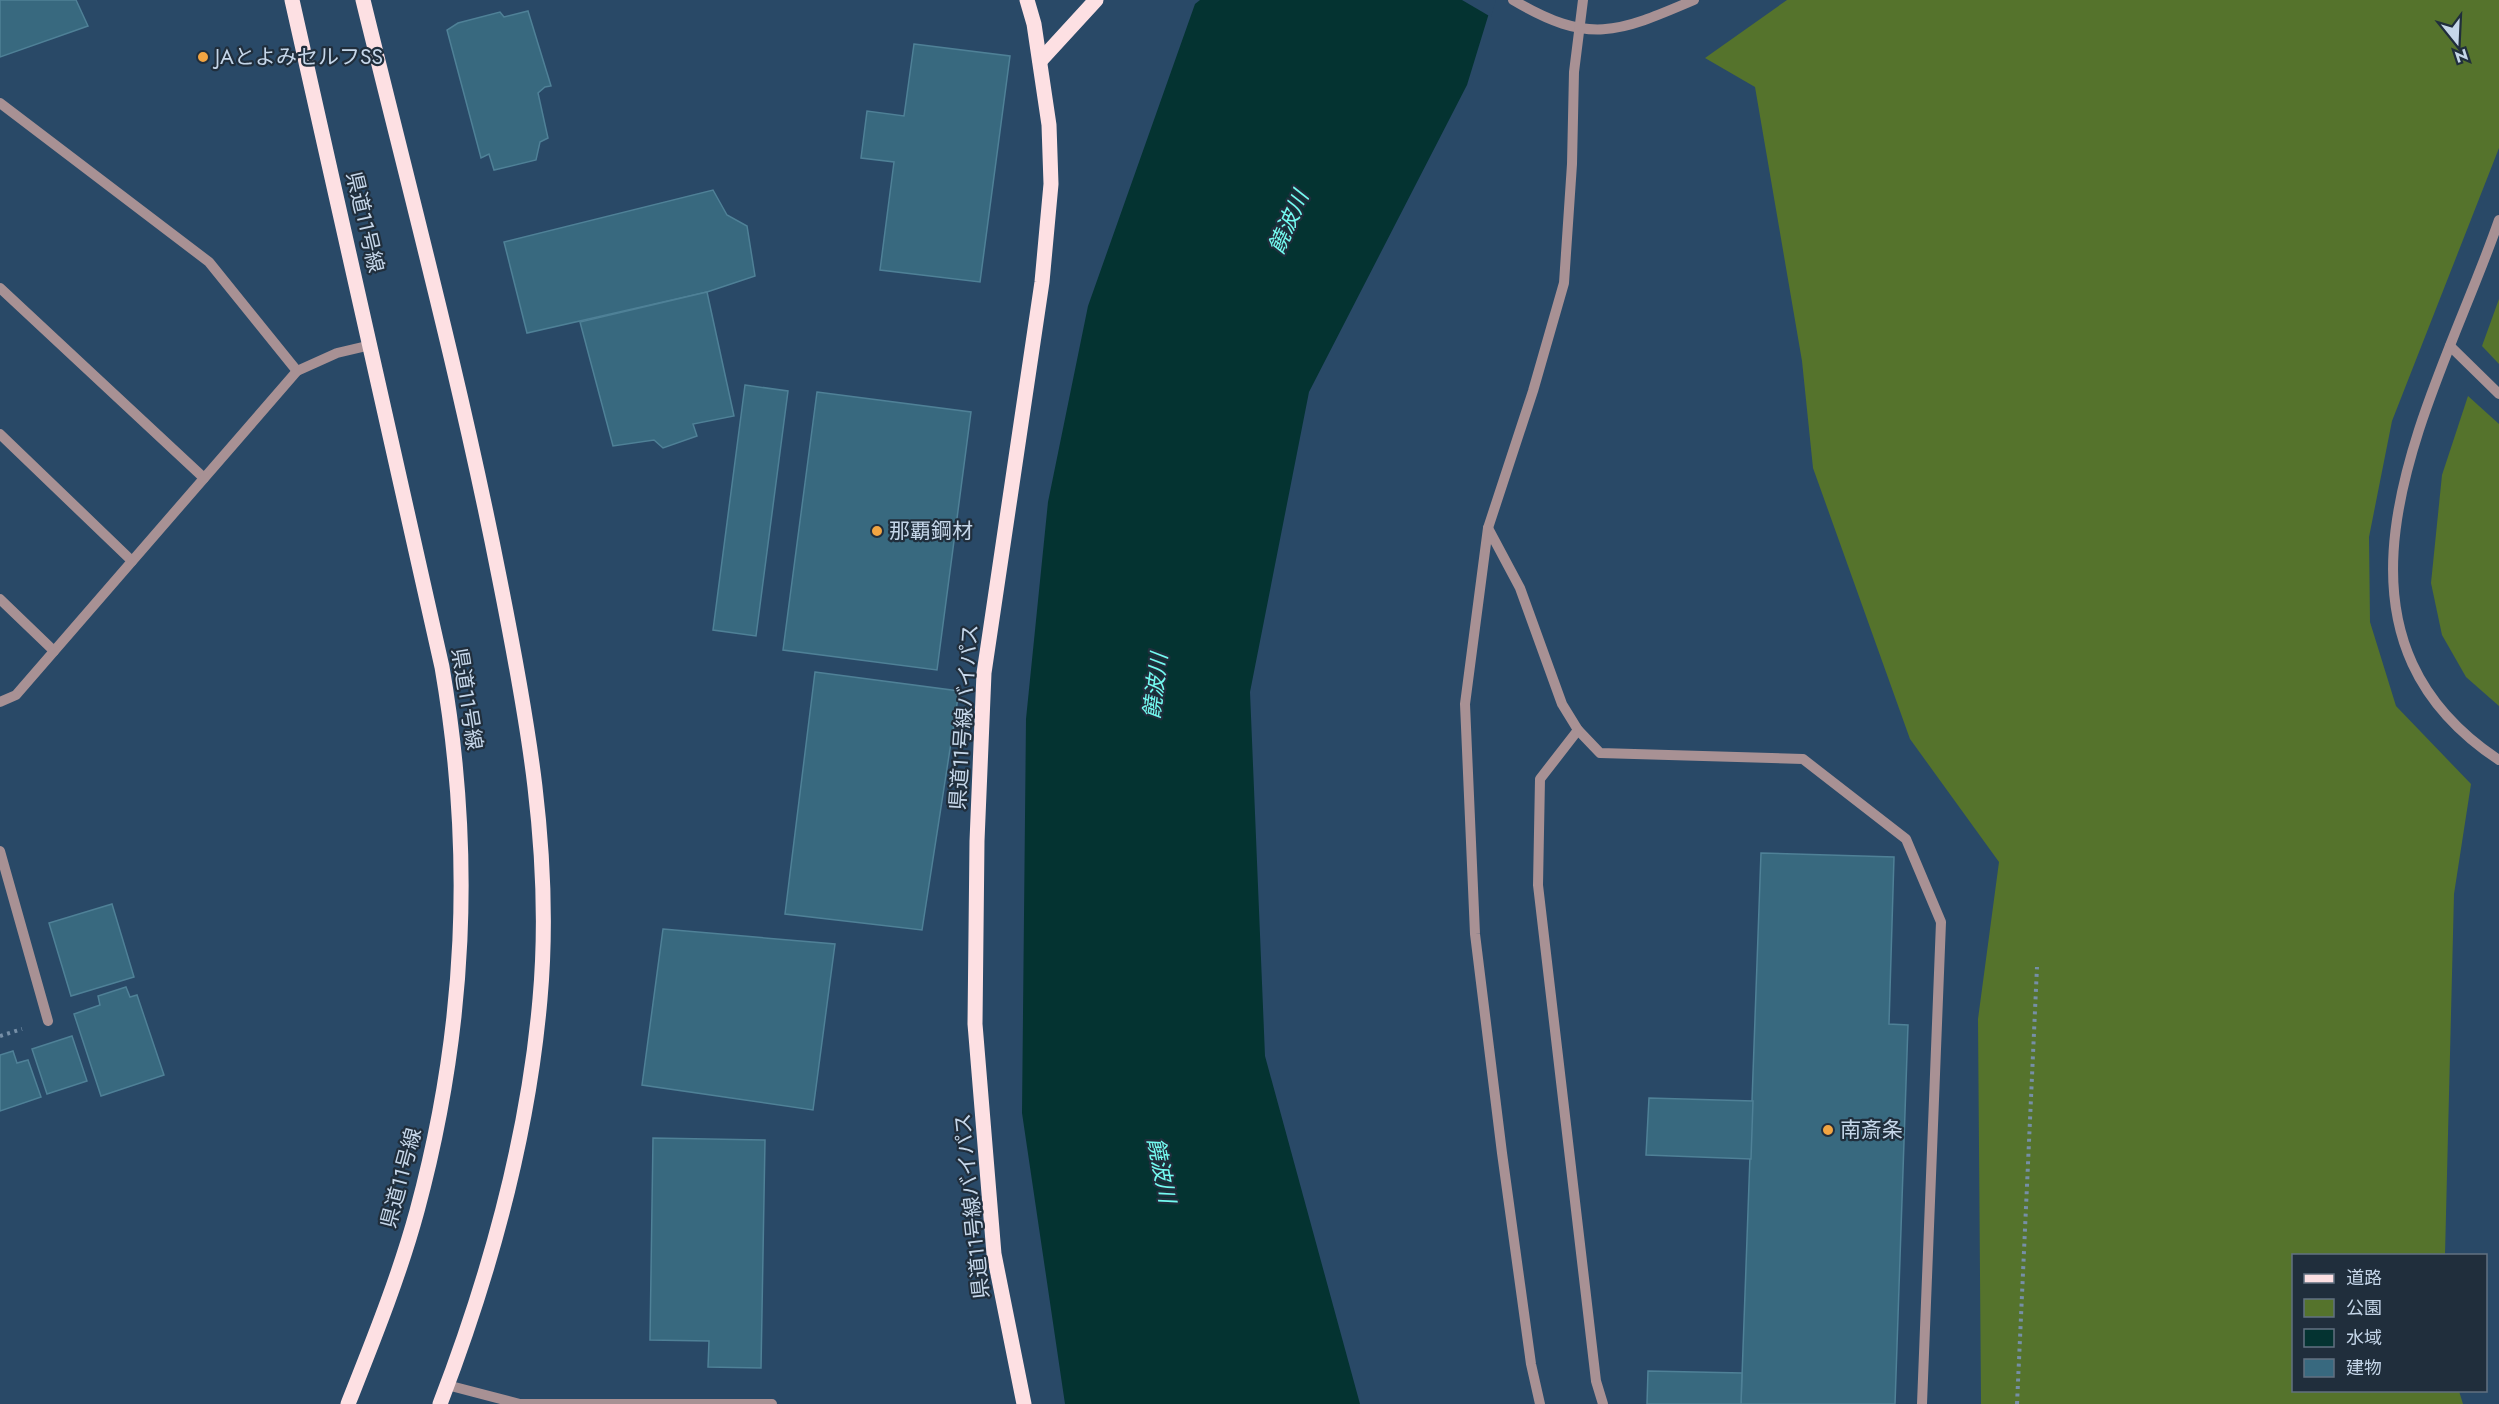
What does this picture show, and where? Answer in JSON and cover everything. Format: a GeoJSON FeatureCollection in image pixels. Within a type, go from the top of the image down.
{"type":"FeatureCollection","features":[{"type":"Feature","properties":{"kind":"main road","name":"県道11号線"},"geometry":{"type":"LineString","coordinates":[[292,0],[442,667],[455,740],[461,813],[463,897],[458,986],[450,1057],[436,1131],[416,1213],[373,1343],[348,1404]]}},
{"type":"Feature","properties":{"kind":"main road"},"geometry":{"type":"LineString","coordinates":[[363,0],[483,496],[531,743],[542,842],[540,997],[529,1079],[501,1212],[481,1289],[440,1404]]}},
{"type":"Feature","properties":{"kind":"main road","name":"県道11号線バイパス"},"geometry":{"type":"LineString","coordinates":[[1024,1404],[993,1242],[975,1024],[976,864],[984,673],[1042,282],[1051,184],[1049,125],[1034,24],[1027,0]]}},
{"type":"Feature","properties":{"kind":"main road"},"geometry":{"type":"LineString","coordinates":[[1040,61],[1096,0]]}},
{"type":"Feature","properties":{"kind":"street"},"geometry":{"type":"LineString","coordinates":[[1513,0],[1535,13],[1578,30],[1611,29],[1642,22],[1694,0]]}},
{"type":"Feature","properties":{"kind":"street"},"geometry":{"type":"LineString","coordinates":[[1540,1404],[1531,1364],[1503,1165],[1475,934],[1465,704],[1488,528],[1533,391],[1564,283],[1578,30],[1583,0]]}},
{"type":"Feature","properties":{"kind":"street"},"geometry":{"type":"LineString","coordinates":[[0,103],[209,262],[297,371]]}},
{"type":"Feature","properties":{"kind":"street"},"geometry":{"type":"LineString","coordinates":[[2499,220],[2420,422],[2406,470],[2397,519],[2394,605],[2412,666],[2430,694],[2449,717],[2499,760]]}},
{"type":"Feature","properties":{"kind":"street"},"geometry":{"type":"LineString","coordinates":[[0,288],[204,478]]}},
{"type":"Feature","properties":{"kind":"street"},"geometry":{"type":"LineString","coordinates":[[0,702],[16,695],[297,371],[337,353],[371,345]]}},
{"type":"Feature","properties":{"kind":"street"},"geometry":{"type":"LineString","coordinates":[[2450,346],[2499,394]]}},
{"type":"Feature","properties":{"kind":"street"},"geometry":{"type":"LineString","coordinates":[[0,434],[132,561]]}},
{"type":"Feature","properties":{"kind":"street"},"geometry":{"type":"LineString","coordinates":[[1488,528],[1520,588],[1562,704],[1578,730],[1600,753],[1803,759],[1906,839],[1941,922],[1922,1404]]}},
{"type":"Feature","properties":{"kind":"street"},"geometry":{"type":"LineString","coordinates":[[0,599],[54,651]]}},
{"type":"Feature","properties":{"kind":"street"},"geometry":{"type":"LineString","coordinates":[[1578,730],[1540,779],[1538,885],[1596,1381],[1603,1404]]}},
{"type":"Feature","properties":{"kind":"street"},"geometry":{"type":"LineString","coordinates":[[0,851],[48,1021]]}},
{"type":"Feature","properties":{"kind":"street"},"geometry":{"type":"LineString","coordinates":[[447,1385],[520,1404],[772,1404]]}},
{"type":"Feature","properties":{"kind":"path"},"geometry":{"type":"LineString","coordinates":[[2017,1404],[2037,967]]}},
{"type":"Feature","properties":{"kind":"green space"},"geometry":{"type":"Polygon","coordinates":[[[1787,0],[2499,0],[2499,148],[2392,421],[2369,537],[2370,622],[2396,706],[2471,784],[2454,894],[2445,1254],[2292,1254],[2292,1392],[2459,1392],[2463,1404],[1981,1404],[1978,1019],[1999,862],[1910,739],[1813,468],[1802,361],[1755,87],[1705,58],[1787,0]]]}},
{"type":"Feature","properties":{"kind":"green space"},"geometry":{"type":"Polygon","coordinates":[[[2499,299],[2499,364],[2482,346],[2499,299]]]}},
{"type":"Feature","properties":{"kind":"green space"},"geometry":{"type":"Polygon","coordinates":[[[2468,396],[2499,424],[2499,706],[2466,677],[2442,635],[2431,583],[2442,475],[2468,396]]]}},
{"type":"Feature","properties":{"kind":"water","name":"饒波川"},"geometry":{"type":"Polygon","coordinates":[[[1200,0],[1493,0],[1467,85],[1309,392],[1250,692],[1265,1056],[1360,1404],[1065,1404],[1022,1113],[1026,719],[1048,502],[1088,306],[1195,4],[1200,0]]]}},
{"type":"Feature","properties":{"kind":"pier"},"geometry":{"type":"Polygon","coordinates":[[[1462,0],[1496,0],[1491,17],[1462,0]]]}},
{"type":"Feature","properties":{"kind":"building"},"geometry":{"type":"Polygon","coordinates":[[[0,0],[76,0],[88,26],[0,57],[0,0]]]}},
{"type":"Feature","properties":{"kind":"building"},"geometry":{"type":"Polygon","coordinates":[[[528,11],[551,86],[545,87],[538,93],[548,138],[540,142],[536,160],[494,170],[489,154],[481,158],[447,30],[458,23],[500,12],[504,17],[528,11]]]}},
{"type":"Feature","properties":{"kind":"building"},"geometry":{"type":"Polygon","coordinates":[[[914,44],[1010,56],[980,282],[880,270],[894,162],[861,158],[867,111],[904,116],[914,44]]]}},
{"type":"Feature","properties":{"kind":"building"},"geometry":{"type":"Polygon","coordinates":[[[713,190],[727,215],[747,226],[755,276],[707,292],[527,333],[504,242],[713,190]]]}},
{"type":"Feature","properties":{"kind":"building"},"geometry":{"type":"Polygon","coordinates":[[[707,292],[734,416],[693,424],[697,436],[663,448],[654,440],[613,446],[580,322],[707,292]]]}},
{"type":"Feature","properties":{"kind":"building"},"geometry":{"type":"Polygon","coordinates":[[[745,385],[788,391],[756,636],[713,630],[745,385]]]}},
{"type":"Feature","properties":{"kind":"building","name":"那覇鋼材"},"geometry":{"type":"Polygon","coordinates":[[[817,392],[971,412],[937,670],[783,650],[817,392]]]}},
{"type":"Feature","properties":{"kind":"building"},"geometry":{"type":"Polygon","coordinates":[[[815,672],[959,691],[922,930],[785,914],[815,672]]]}},
{"type":"Feature","properties":{"kind":"building","name":"南斎条"},"geometry":{"type":"Polygon","coordinates":[[[1761,853],[1894,857],[1889,1024],[1908,1025],[1895,1404],[1741,1404],[1761,853]]]}},
{"type":"Feature","properties":{"kind":"building"},"geometry":{"type":"Polygon","coordinates":[[[112,904],[134,977],[71,996],[49,923],[112,904]]]}},
{"type":"Feature","properties":{"kind":"building"},"geometry":{"type":"Polygon","coordinates":[[[663,929],[835,944],[813,1110],[642,1085],[663,929]]]}},
{"type":"Feature","properties":{"kind":"building"},"geometry":{"type":"Polygon","coordinates":[[[126,987],[130,997],[137,995],[164,1075],[101,1096],[74,1014],[100,1005],[98,996],[126,987]]]}},
{"type":"Feature","properties":{"kind":"building"},"geometry":{"type":"Polygon","coordinates":[[[72,1036],[87,1081],[47,1094],[32,1049],[72,1036]]]}},
{"type":"Feature","properties":{"kind":"building"},"geometry":{"type":"Polygon","coordinates":[[[13,1051],[17,1063],[28,1060],[41,1097],[0,1111],[0,1055],[13,1051]]]}},
{"type":"Feature","properties":{"kind":"building"},"geometry":{"type":"Polygon","coordinates":[[[1649,1098],[1753,1101],[1751,1159],[1646,1155],[1649,1098]]]}},
{"type":"Feature","properties":{"kind":"building"},"geometry":{"type":"Polygon","coordinates":[[[653,1138],[765,1140],[761,1368],[708,1367],[709,1341],[650,1340],[653,1138]]]}},
{"type":"Feature","properties":{"kind":"building"},"geometry":{"type":"Polygon","coordinates":[[[1648,1371],[1742,1373],[1741,1404],[1647,1404],[1648,1371]]]}},
{"type":"Feature","properties":{"kind":"place","name":"JAとよみセルフSS"},"geometry":{"type":"Point","coordinates":[203,57]}},
{"type":"Feature","properties":{"kind":"place","name":"那覇鋼材"},"geometry":{"type":"Point","coordinates":[877,531]}},
{"type":"Feature","properties":{"kind":"place","name":"南斎条"},"geometry":{"type":"Point","coordinates":[1828,1130]}}]}
